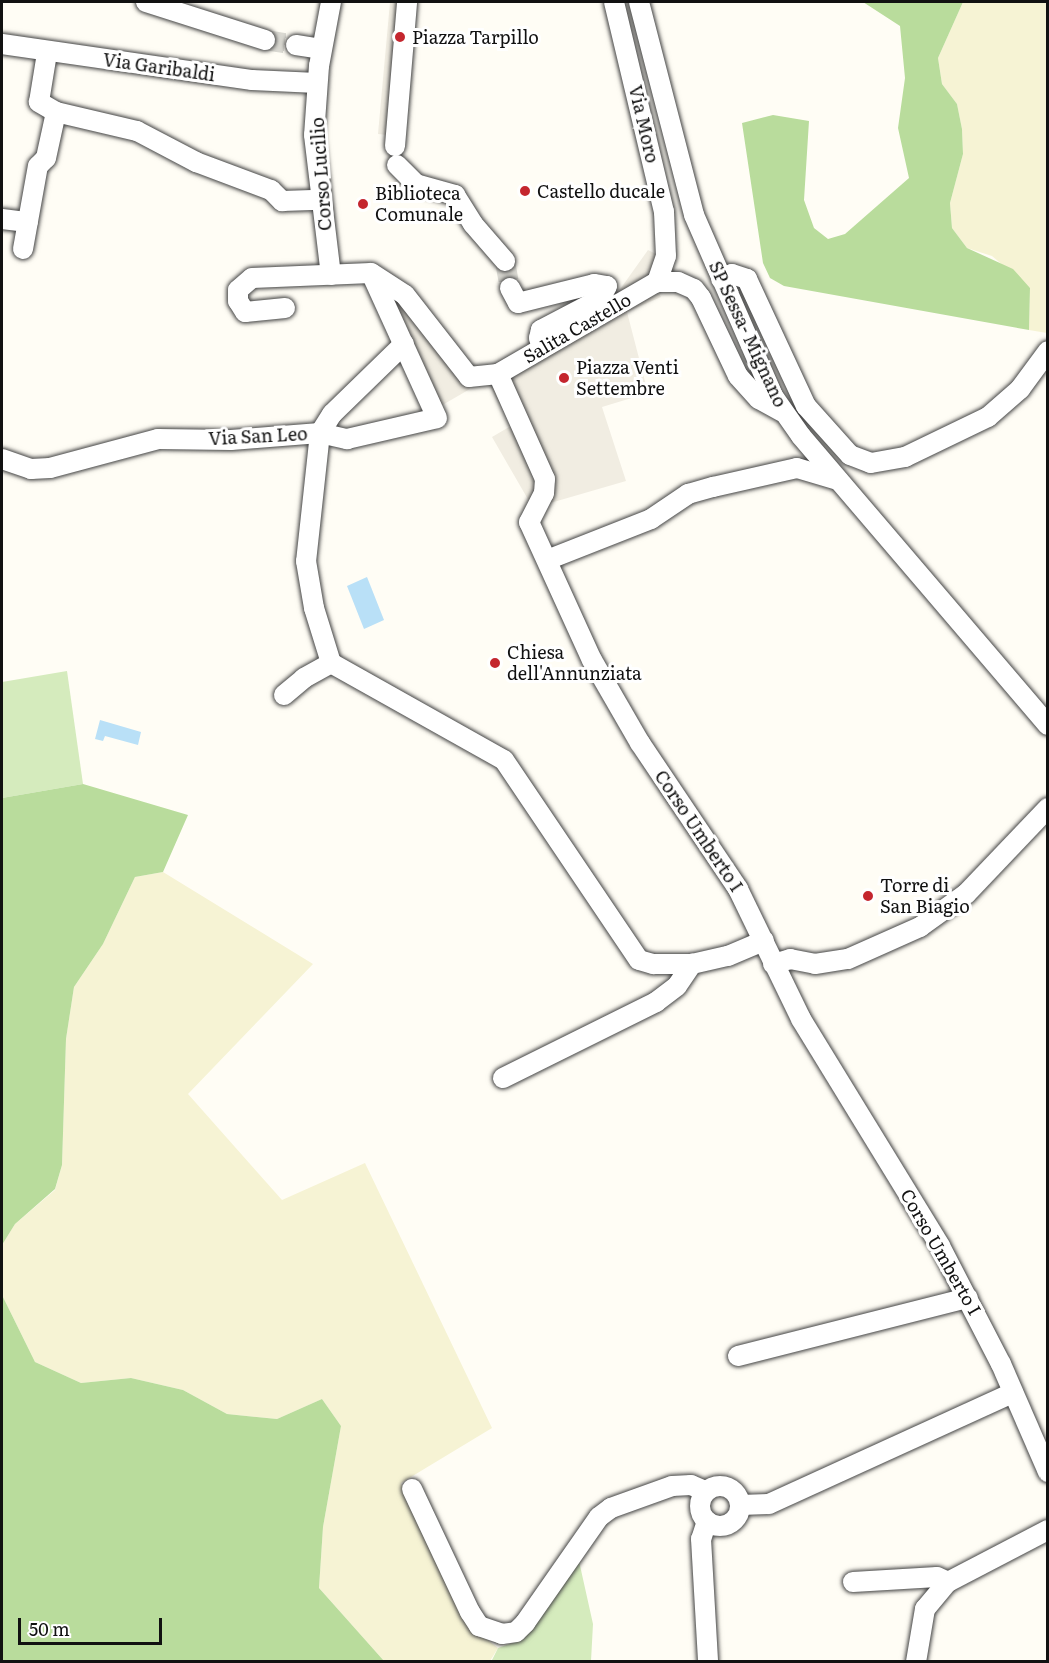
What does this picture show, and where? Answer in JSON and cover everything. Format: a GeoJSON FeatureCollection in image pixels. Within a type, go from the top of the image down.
{"type":"FeatureCollection","features":[{"type":"Feature","properties":{"kind":"street"},"geometry":{"type":"LineString","coordinates":[[146,2],[265,40]]}},
{"type":"Feature","properties":{"kind":"street","name":"Corso Lucilio"},"geometry":{"type":"LineString","coordinates":[[330,2],[321,49],[314,135],[320,200],[331,275]]}},
{"type":"Feature","properties":{"kind":"street"},"geometry":{"type":"LineString","coordinates":[[407,2],[394,123],[396,156],[416,184],[454,195],[473,224],[505,261]]}},
{"type":"Feature","properties":{"kind":"street","name":"Via Moro"},"geometry":{"type":"LineString","coordinates":[[614,2],[664,212],[666,256],[657,282]]}},
{"type":"Feature","properties":{"kind":"street","name":"SP Sessa- Mignano"},"geometry":{"type":"LineString","coordinates":[[639,2],[681,173],[721,279],[763,376],[784,412],[1047,725]]}},
{"type":"Feature","properties":{"kind":"street","name":"Via Garibaldi"},"geometry":{"type":"LineString","coordinates":[[2,44],[47,53],[252,80],[317,83]]}},
{"type":"Feature","properties":{"kind":"street"},"geometry":{"type":"LineString","coordinates":[[296,45],[321,49]]}},
{"type":"Feature","properties":{"kind":"street"},"geometry":{"type":"LineString","coordinates":[[47,53],[39,102],[56,112],[137,131],[196,162],[271,190],[282,201],[320,200]]}},
{"type":"Feature","properties":{"kind":"street"},"geometry":{"type":"LineString","coordinates":[[23,249],[38,166],[46,158],[56,112]]}},
{"type":"Feature","properties":{"kind":"street"},"geometry":{"type":"LineString","coordinates":[[2,219],[28,222]]}},
{"type":"Feature","properties":{"kind":"street"},"geometry":{"type":"LineString","coordinates":[[371,273],[404,344],[332,414],[320,433],[306,561],[314,608],[331,663],[504,760],[633,954],[652,964],[692,964],[728,956],[764,941]]}},
{"type":"Feature","properties":{"kind":"street"},"geometry":{"type":"LineString","coordinates":[[285,309],[245,312],[238,301],[240,285],[252,278],[371,273],[390,282],[405,295],[469,377],[498,374]]}},
{"type":"Feature","properties":{"kind":"street"},"geometry":{"type":"LineString","coordinates":[[721,279],[732,274],[747,279],[807,406],[850,455],[871,463],[905,457],[988,417],[1020,389],[1047,351]]}},
{"type":"Feature","properties":{"kind":"street"},"geometry":{"type":"LineString","coordinates":[[657,282],[678,282],[694,289],[738,376],[759,399],[784,412]]}},
{"type":"Feature","properties":{"kind":"street","name":"Salita Castello"},"geometry":{"type":"LineString","coordinates":[[498,374],[657,282]]}},
{"type":"Feature","properties":{"kind":"street"},"geometry":{"type":"LineString","coordinates":[[510,288],[518,303],[594,284],[607,286],[600,299],[541,330],[539,338],[542,348]]}},
{"type":"Feature","properties":{"kind":"street","name":"Via San Leo"},"geometry":{"type":"LineString","coordinates":[[2,459],[31,469],[50,468],[158,439],[231,440],[320,433],[347,439],[437,418],[404,344]]}},
{"type":"Feature","properties":{"kind":"street","name":"Corso Umberto I"},"geometry":{"type":"LineString","coordinates":[[498,374],[545,479],[544,493],[529,522],[614,702],[708,840],[751,911],[773,964],[811,1037],[968,1298],[1047,1472]]}},
{"type":"Feature","properties":{"kind":"street"},"geometry":{"type":"LineString","coordinates":[[547,560],[651,519],[688,494],[713,487],[797,468],[843,482]]}},
{"type":"Feature","properties":{"kind":"street"},"geometry":{"type":"LineString","coordinates":[[284,695],[304,678],[331,663]]}},
{"type":"Feature","properties":{"kind":"street"},"geometry":{"type":"LineString","coordinates":[[773,964],[790,959],[815,964],[861,955],[936,917],[966,894],[1047,808]]}},
{"type":"Feature","properties":{"kind":"street"},"geometry":{"type":"LineString","coordinates":[[503,1078],[656,1002],[677,986],[692,964]]}},
{"type":"Feature","properties":{"kind":"street"},"geometry":{"type":"LineString","coordinates":[[738,1356],[968,1298]]}},
{"type":"Feature","properties":{"kind":"street"},"geometry":{"type":"LineString","coordinates":[[740,1505],[769,1504],[1013,1394]]}},
{"type":"Feature","properties":{"kind":"street"},"geometry":{"type":"LineString","coordinates":[[412,1489],[470,1612],[479,1626],[502,1635],[516,1632],[525,1623],[599,1517],[611,1509],[672,1486],[691,1485],[705,1491],[728,1486],[740,1505]]}},
{"type":"Feature","properties":{"kind":"street"},"geometry":{"type":"LineString","coordinates":[[705,1491],[700,1507],[707,1521],[715,1526],[733,1521],[740,1505]]}},
{"type":"Feature","properties":{"kind":"street"},"geometry":{"type":"LineString","coordinates":[[707,1521],[701,1539],[708,1662]]}},
{"type":"Feature","properties":{"kind":"street"},"geometry":{"type":"LineString","coordinates":[[916,1662],[925,1609],[948,1582],[1047,1530]]}},
{"type":"Feature","properties":{"kind":"street"},"geometry":{"type":"LineString","coordinates":[[853,1582],[937,1577],[948,1582]]}},
{"type":"Feature","properties":{"kind":"shaded area","name":"Piazza Tarpillo"},"geometry":{"type":"Polygon","coordinates":[[[390,2],[416,2],[388,135],[378,134],[390,2]]]}},
{"type":"Feature","properties":{"kind":"shaded area"},"geometry":{"type":"Polygon","coordinates":[[[963,2],[1047,2],[1047,333],[1029,330],[1030,288],[992,256],[967,248],[952,228],[950,203],[963,154],[962,129],[957,104],[942,84],[938,58],[963,2]]]}},
{"type":"Feature","properties":{"kind":"shaded area","name":"Piazza Venti Settembre"},"geometry":{"type":"Polygon","coordinates":[[[648,250],[662,257],[651,280],[661,297],[627,312],[648,393],[602,407],[626,481],[533,508],[492,437],[511,426],[482,370],[611,302],[648,250]]]}},
{"type":"Feature","properties":{"kind":"shaded area"},"geometry":{"type":"Polygon","coordinates":[[[397,298],[470,389],[439,407],[392,302],[397,298]]]}},
{"type":"Feature","properties":{"kind":"shaded area"},"geometry":{"type":"Polygon","coordinates":[[[163,872],[313,964],[188,1094],[282,1200],[365,1163],[492,1428],[401,1483],[467,1624],[498,1648],[490,1661],[384,1661],[319,1588],[323,1527],[341,1426],[322,1399],[277,1419],[227,1414],[183,1390],[131,1378],[81,1383],[35,1362],[2,1295],[2,1245],[15,1224],[55,1190],[62,1165],[66,1039],[74,987],[103,944],[135,877],[163,872]]]}},
{"type":"Feature","properties":{"kind":"green space"},"geometry":{"type":"Polygon","coordinates":[[[863,2],[963,2],[938,58],[942,84],[957,104],[962,129],[963,154],[950,203],[952,228],[967,248],[1013,269],[1030,288],[1029,330],[784,286],[770,278],[763,263],[742,123],[773,115],[809,121],[804,200],[814,228],[828,239],[845,234],[909,178],[898,128],[905,78],[900,26],[863,2]]]}},
{"type":"Feature","properties":{"kind":"green space"},"geometry":{"type":"Polygon","coordinates":[[[67,671],[83,784],[2,798],[2,682],[67,671]]]}},
{"type":"Feature","properties":{"kind":"green space"},"geometry":{"type":"Polygon","coordinates":[[[83,784],[188,815],[163,872],[135,877],[103,944],[74,987],[66,1039],[62,1165],[55,1189],[15,1224],[2,1245],[2,798],[83,784]]]}},
{"type":"Feature","properties":{"kind":"green space"},"geometry":{"type":"Polygon","coordinates":[[[2,1295],[35,1362],[81,1383],[131,1378],[183,1390],[227,1414],[277,1419],[322,1399],[341,1426],[323,1527],[319,1588],[384,1661],[2,1661],[2,1295]]]}},
{"type":"Feature","properties":{"kind":"green space"},"geometry":{"type":"Polygon","coordinates":[[[579,1561],[593,1624],[591,1661],[491,1662],[498,1648],[524,1639],[579,1561]]]}},
{"type":"Feature","properties":{"kind":"water"},"geometry":{"type":"Polygon","coordinates":[[[367,577],[384,620],[364,629],[347,586],[367,577]]]}},
{"type":"Feature","properties":{"kind":"water"},"geometry":{"type":"Polygon","coordinates":[[[100,720],[141,732],[138,745],[105,736],[103,741],[95,739],[100,720]]]}},
{"type":"Feature","properties":{"kind":"tunnel"},"geometry":{"type":"LineString","coordinates":[[265,40],[296,45]]}},
{"type":"Feature","properties":{"kind":"tunnel"},"geometry":{"type":"LineString","coordinates":[[505,261],[510,288]]}},
{"type":"Feature","properties":{"kind":"place","name":"Piazza Tarpillo"},"geometry":{"type":"Point","coordinates":[400,37]}},
{"type":"Feature","properties":{"kind":"place","name":"Castello ducale"},"geometry":{"type":"Point","coordinates":[525,191]}},
{"type":"Feature","properties":{"kind":"place","name":"Biblioteca Comunale"},"geometry":{"type":"Point","coordinates":[363,204]}},
{"type":"Feature","properties":{"kind":"place","name":"Piazza Venti Settembre"},"geometry":{"type":"Point","coordinates":[564,378]}},
{"type":"Feature","properties":{"kind":"place","name":"Chiesa dell'Annunziata"},"geometry":{"type":"Point","coordinates":[495,663]}},
{"type":"Feature","properties":{"kind":"place","name":"Torre di San Biagio"},"geometry":{"type":"Point","coordinates":[868,896]}}]}
